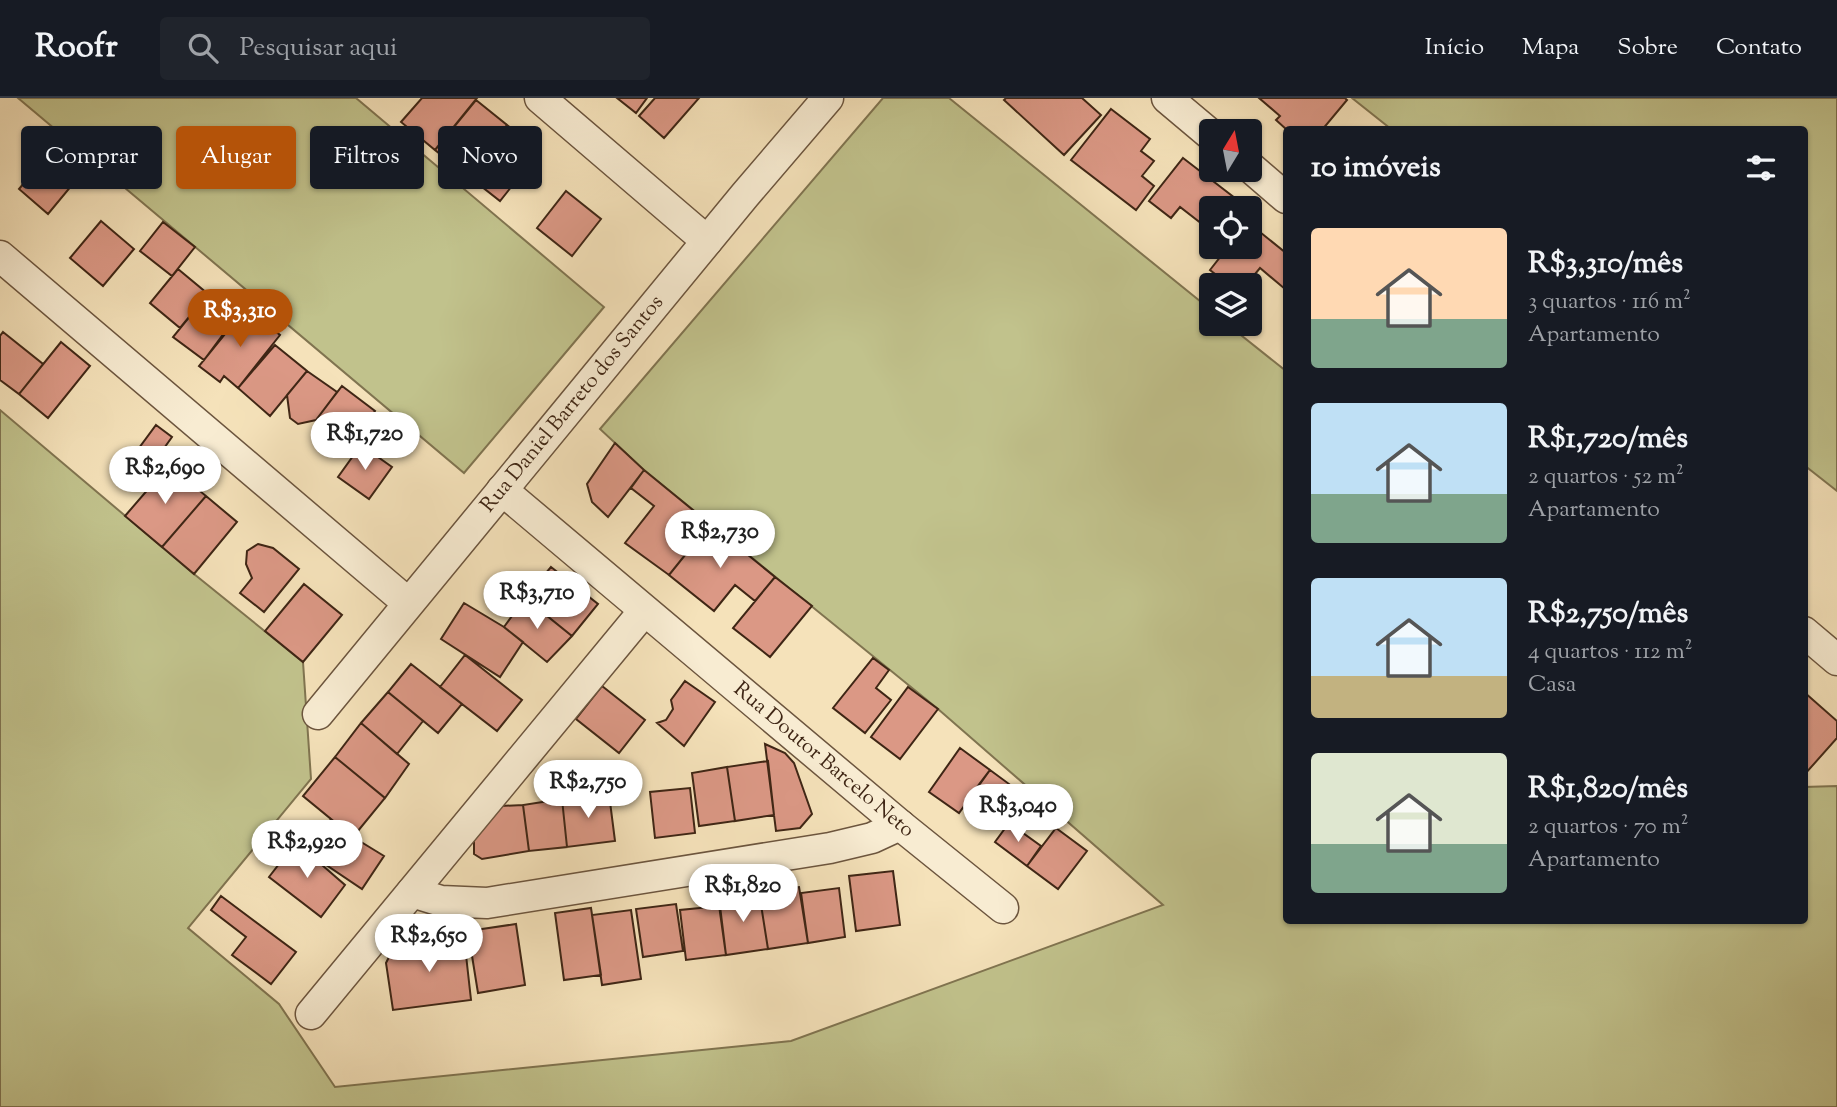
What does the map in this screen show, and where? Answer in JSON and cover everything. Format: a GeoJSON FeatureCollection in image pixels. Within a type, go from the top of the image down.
{"type":"FeatureCollection","features":[{"type":"Feature","properties":{"kind":"street"},"geometry":{"type":"LineString","coordinates":[[540,98],[707,241]]}},
{"type":"Feature","properties":{"kind":"street","name":"Rua Daniel Barreto dos Santos"},"geometry":{"type":"LineString","coordinates":[[318,713],[828,98]]}},
{"type":"Feature","properties":{"kind":"street"},"geometry":{"type":"LineString","coordinates":[[1167,98],[1199,125]]}},
{"type":"Feature","properties":{"kind":"street"},"geometry":{"type":"LineString","coordinates":[[1262,177],[1283,195]]}},
{"type":"Feature","properties":{"kind":"street"},"geometry":{"type":"LineString","coordinates":[[0,256],[408,603]]}},
{"type":"Feature","properties":{"kind":"street","name":"Rua Doutor Barcelo Neto"},"geometry":{"type":"LineString","coordinates":[[502,490],[900,825],[1003,908]]}},
{"type":"Feature","properties":{"kind":"street"},"geometry":{"type":"LineString","coordinates":[[311,1014],[644,611]]}},
{"type":"Feature","properties":{"kind":"street"},"geometry":{"type":"LineString","coordinates":[[1808,635],[1837,660]]}},
{"type":"Feature","properties":{"kind":"street"},"geometry":{"type":"LineString","coordinates":[[412,892],[441,901],[488,903],[830,848],[872,838],[900,825]]}},
{"type":"Feature","properties":{"kind":"green space"},"geometry":{"type":"Polygon","coordinates":[[[18,98],[356,98],[389,126],[310,126],[310,189],[424,189],[424,155],[438,167],[438,189],[464,189],[604,307],[464,473],[126,189],[162,189],[162,126],[51,126],[18,98]]]}},
{"type":"Feature","properties":{"kind":"green space"},"geometry":{"type":"Polygon","coordinates":[[[883,98],[949,98],[1199,300],[1199,336],[1242,336],[1283,369],[1283,924],[1808,924],[1808,787],[1837,786],[1837,1107],[0,1107],[0,410],[303,662],[311,779],[188,928],[279,1004],[335,1087],[791,1041],[1163,905],[938,709],[644,470],[600,429],[883,98]]]}},
{"type":"Feature","properties":{"kind":"green space"},"geometry":{"type":"Polygon","coordinates":[[[1352,98],[1837,98],[1837,491],[1808,468],[1808,126],[1387,126],[1352,98]]]}},
{"type":"Feature","properties":{"kind":"building"},"geometry":{"type":"Polygon","coordinates":[[[422,98],[477,98],[454,126],[438,126],[438,146],[435,150],[424,141],[424,126],[406,126],[401,122],[422,98]]]}},
{"type":"Feature","properties":{"kind":"building"},"geometry":{"type":"Polygon","coordinates":[[[617,98],[647,98],[636,113],[617,98]]]}},
{"type":"Feature","properties":{"kind":"building"},"geometry":{"type":"Polygon","coordinates":[[[655,98],[699,98],[664,138],[639,116],[655,98]]]}},
{"type":"Feature","properties":{"kind":"building"},"geometry":{"type":"Polygon","coordinates":[[[1082,98],[1101,115],[1064,155],[1004,100],[1082,98]]]}},
{"type":"Feature","properties":{"kind":"building"},"geometry":{"type":"Polygon","coordinates":[[[1259,98],[1347,100],[1325,126],[1283,126],[1276,120],[1280,116],[1259,98]]]}},
{"type":"Feature","properties":{"kind":"building"},"geometry":{"type":"Polygon","coordinates":[[[476,100],[507,125],[506,126],[455,126],[476,100]]]}},
{"type":"Feature","properties":{"kind":"building"},"geometry":{"type":"Polygon","coordinates":[[[1111,109],[1150,139],[1141,151],[1154,161],[1142,176],[1154,186],[1136,210],[1071,160],[1111,109]]]}},
{"type":"Feature","properties":{"kind":"building"},"geometry":{"type":"Polygon","coordinates":[[[1183,158],[1199,170],[1199,182],[1214,182],[1232,196],[1199,196],[1199,222],[1180,207],[1171,218],[1149,201],[1183,158]]]}},
{"type":"Feature","properties":{"kind":"building"},"geometry":{"type":"Polygon","coordinates":[[[21,187],[21,189],[69,189],[48,214],[19,189],[21,187]]]}},
{"type":"Feature","properties":{"kind":"building"},"geometry":{"type":"Polygon","coordinates":[[[485,189],[510,189],[500,201],[485,189]]]}},
{"type":"Feature","properties":{"kind":"building"},"geometry":{"type":"Polygon","coordinates":[[[566,191],[601,219],[572,256],[537,228],[566,191]]]}},
{"type":"Feature","properties":{"kind":"building"},"geometry":{"type":"Polygon","coordinates":[[[101,221],[134,249],[103,286],[70,258],[101,221]]]}},
{"type":"Feature","properties":{"kind":"building"},"geometry":{"type":"Polygon","coordinates":[[[163,222],[195,247],[172,276],[140,251],[163,222]]]}},
{"type":"Feature","properties":{"kind":"building"},"geometry":{"type":"Polygon","coordinates":[[[1262,234],[1283,251],[1283,287],[1260,268],[1256,273],[1214,273],[1210,270],[1219,259],[1262,259],[1262,234]]]}},
{"type":"Feature","properties":{"kind":"building"},"geometry":{"type":"Polygon","coordinates":[[[178,269],[208,294],[180,328],[150,303],[178,269]]]}},
{"type":"Feature","properties":{"kind":"building"},"geometry":{"type":"Polygon","coordinates":[[[208,294],[236,317],[204,360],[173,337],[208,294]]]}},
{"type":"Feature","properties":{"kind":"building"},"geometry":{"type":"Polygon","coordinates":[[[246,308],[280,335],[238,388],[224,376],[220,382],[199,366],[246,308]]]}},
{"type":"Feature","properties":{"kind":"building"},"geometry":{"type":"Polygon","coordinates":[[[3,332],[43,364],[19,394],[0,380],[0,336],[3,332]]]}},
{"type":"Feature","properties":{"kind":"building"},"geometry":{"type":"Polygon","coordinates":[[[61,342],[90,366],[48,418],[19,394],[61,342]]]}},
{"type":"Feature","properties":{"kind":"building"},"geometry":{"type":"Polygon","coordinates":[[[275,345],[307,371],[270,416],[238,388],[275,345]]]}},
{"type":"Feature","properties":{"kind":"building"},"geometry":{"type":"Polygon","coordinates":[[[307,371],[337,392],[316,420],[298,424],[290,418],[287,395],[307,371]]]}},
{"type":"Feature","properties":{"kind":"building"},"geometry":{"type":"Polygon","coordinates":[[[342,386],[375,411],[350,445],[316,420],[342,386]]]}},
{"type":"Feature","properties":{"kind":"building"},"geometry":{"type":"Polygon","coordinates":[[[156,425],[172,437],[142,479],[125,467],[156,425]]]}},
{"type":"Feature","properties":{"kind":"building"},"geometry":{"type":"Polygon","coordinates":[[[615,443],[644,470],[608,517],[592,502],[587,484],[615,443]]]}},
{"type":"Feature","properties":{"kind":"building"},"geometry":{"type":"Polygon","coordinates":[[[361,445],[392,467],[369,499],[338,477],[361,445]]]}},
{"type":"Feature","properties":{"kind":"building"},"geometry":{"type":"Polygon","coordinates":[[[169,465],[206,496],[162,547],[125,516],[169,465]]]}},
{"type":"Feature","properties":{"kind":"building"},"geometry":{"type":"Polygon","coordinates":[[[644,470],[710,524],[669,575],[625,543],[654,506],[631,488],[644,470]]]}},
{"type":"Feature","properties":{"kind":"building"},"geometry":{"type":"Polygon","coordinates":[[[206,496],[237,522],[194,574],[162,547],[206,496]]]}},
{"type":"Feature","properties":{"kind":"building"},"geometry":{"type":"Polygon","coordinates":[[[710,524],[775,577],[755,601],[735,585],[714,611],[669,575],[710,524]]]}},
{"type":"Feature","properties":{"kind":"building"},"geometry":{"type":"Polygon","coordinates":[[[258,544],[273,548],[299,569],[264,612],[240,593],[252,578],[246,564],[247,551],[258,544]]]}},
{"type":"Feature","properties":{"kind":"building"},"geometry":{"type":"Polygon","coordinates":[[[551,567],[598,604],[572,636],[525,598],[551,567]]]}},
{"type":"Feature","properties":{"kind":"building"},"geometry":{"type":"Polygon","coordinates":[[[775,577],[812,606],[770,657],[733,628],[775,577]]]}},
{"type":"Feature","properties":{"kind":"building"},"geometry":{"type":"Polygon","coordinates":[[[304,584],[342,615],[303,662],[265,631],[304,584]]]}},
{"type":"Feature","properties":{"kind":"building"},"geometry":{"type":"Polygon","coordinates":[[[525,598],[572,636],[547,662],[504,627],[525,598]]]}},
{"type":"Feature","properties":{"kind":"building"},"geometry":{"type":"Polygon","coordinates":[[[464,603],[523,642],[500,677],[441,639],[464,603]]]}},
{"type":"Feature","properties":{"kind":"building"},"geometry":{"type":"Polygon","coordinates":[[[465,655],[522,700],[497,731],[440,687],[465,655]]]}},
{"type":"Feature","properties":{"kind":"building"},"geometry":{"type":"Polygon","coordinates":[[[873,658],[889,670],[876,688],[891,700],[865,733],[833,708],[873,658]]]}},
{"type":"Feature","properties":{"kind":"building"},"geometry":{"type":"Polygon","coordinates":[[[411,664],[462,704],[438,733],[388,692],[411,664]]]}},
{"type":"Feature","properties":{"kind":"building"},"geometry":{"type":"Polygon","coordinates":[[[685,681],[715,702],[684,746],[657,723],[666,720],[673,709],[671,700],[685,681]]]}},
{"type":"Feature","properties":{"kind":"building"},"geometry":{"type":"Polygon","coordinates":[[[602,686],[645,720],[619,753],[576,719],[602,686]]]}},
{"type":"Feature","properties":{"kind":"building"},"geometry":{"type":"Polygon","coordinates":[[[908,687],[938,709],[900,759],[871,737],[908,687]]]}},
{"type":"Feature","properties":{"kind":"building"},"geometry":{"type":"Polygon","coordinates":[[[388,692],[423,721],[397,754],[361,723],[388,692]]]}},
{"type":"Feature","properties":{"kind":"building"},"geometry":{"type":"Polygon","coordinates":[[[1808,696],[1837,721],[1837,738],[1808,771],[1808,696]]]}},
{"type":"Feature","properties":{"kind":"building"},"geometry":{"type":"Polygon","coordinates":[[[361,723],[409,764],[385,798],[335,757],[361,723]]]}},
{"type":"Feature","properties":{"kind":"building"},"geometry":{"type":"Polygon","coordinates":[[[765,744],[785,753],[794,763],[812,814],[800,828],[776,831],[765,744]]]}},
{"type":"Feature","properties":{"kind":"building"},"geometry":{"type":"Polygon","coordinates":[[[960,748],[990,770],[959,813],[929,792],[960,748]]]}},
{"type":"Feature","properties":{"kind":"building"},"geometry":{"type":"Polygon","coordinates":[[[335,757],[385,798],[353,837],[303,796],[335,757]]]}},
{"type":"Feature","properties":{"kind":"building"},"geometry":{"type":"Polygon","coordinates":[[[768,761],[774,815],[735,821],[727,767],[768,761]]]}},
{"type":"Feature","properties":{"kind":"building"},"geometry":{"type":"Polygon","coordinates":[[[727,767],[735,821],[699,826],[692,773],[727,767]]]}},
{"type":"Feature","properties":{"kind":"building"},"geometry":{"type":"Polygon","coordinates":[[[990,770],[1028,798],[1009,823],[971,795],[990,770]]]}},
{"type":"Feature","properties":{"kind":"building"},"geometry":{"type":"Polygon","coordinates":[[[690,788],[695,833],[655,838],[650,792],[690,788]]]}},
{"type":"Feature","properties":{"kind":"building"},"geometry":{"type":"Polygon","coordinates":[[[609,794],[615,841],[567,847],[562,799],[609,794]]]}},
{"type":"Feature","properties":{"kind":"building"},"geometry":{"type":"Polygon","coordinates":[[[562,799],[567,847],[529,851],[523,805],[562,799]]]}},
{"type":"Feature","properties":{"kind":"building"},"geometry":{"type":"Polygon","coordinates":[[[523,805],[529,851],[482,859],[474,854],[474,840],[500,806],[523,805]]]}},
{"type":"Feature","properties":{"kind":"building"},"geometry":{"type":"Polygon","coordinates":[[[331,819],[353,837],[384,856],[362,889],[307,852],[331,819]]]}},
{"type":"Feature","properties":{"kind":"building"},"geometry":{"type":"Polygon","coordinates":[[[1009,823],[1041,846],[1027,866],[995,842],[1009,823]]]}},
{"type":"Feature","properties":{"kind":"building"},"geometry":{"type":"Polygon","coordinates":[[[1056,828],[1087,851],[1058,889],[1027,866],[1056,828]]]}},
{"type":"Feature","properties":{"kind":"building"},"geometry":{"type":"Polygon","coordinates":[[[293,846],[307,852],[345,885],[321,917],[269,877],[293,846]]]}},
{"type":"Feature","properties":{"kind":"building"},"geometry":{"type":"Polygon","coordinates":[[[893,871],[900,925],[856,931],[849,876],[893,871]]]}},
{"type":"Feature","properties":{"kind":"building"},"geometry":{"type":"Polygon","coordinates":[[[799,887],[808,943],[768,949],[759,892],[799,887]]]}},
{"type":"Feature","properties":{"kind":"building"},"geometry":{"type":"Polygon","coordinates":[[[839,888],[845,937],[808,943],[801,893],[839,888]]]}},
{"type":"Feature","properties":{"kind":"building"},"geometry":{"type":"Polygon","coordinates":[[[759,892],[768,949],[726,955],[718,898],[759,892]]]}},
{"type":"Feature","properties":{"kind":"building"},"geometry":{"type":"Polygon","coordinates":[[[221,896],[296,952],[271,984],[232,955],[246,937],[211,910],[221,896]]]}},
{"type":"Feature","properties":{"kind":"building"},"geometry":{"type":"Polygon","coordinates":[[[676,904],[683,951],[643,957],[636,909],[676,904]]]}},
{"type":"Feature","properties":{"kind":"building"},"geometry":{"type":"Polygon","coordinates":[[[720,906],[726,955],[686,960],[680,910],[720,906]]]}},
{"type":"Feature","properties":{"kind":"building"},"geometry":{"type":"Polygon","coordinates":[[[591,908],[601,975],[564,980],[555,913],[591,908]]]}},
{"type":"Feature","properties":{"kind":"building"},"geometry":{"type":"Polygon","coordinates":[[[631,910],[641,979],[602,985],[592,915],[631,910]]]}},
{"type":"Feature","properties":{"kind":"building"},"geometry":{"type":"Polygon","coordinates":[[[516,924],[525,985],[478,993],[468,931],[516,924]]]}},
{"type":"Feature","properties":{"kind":"building"},"geometry":{"type":"Polygon","coordinates":[[[464,937],[471,1000],[393,1010],[386,963],[395,945],[464,937]]]}}]}
